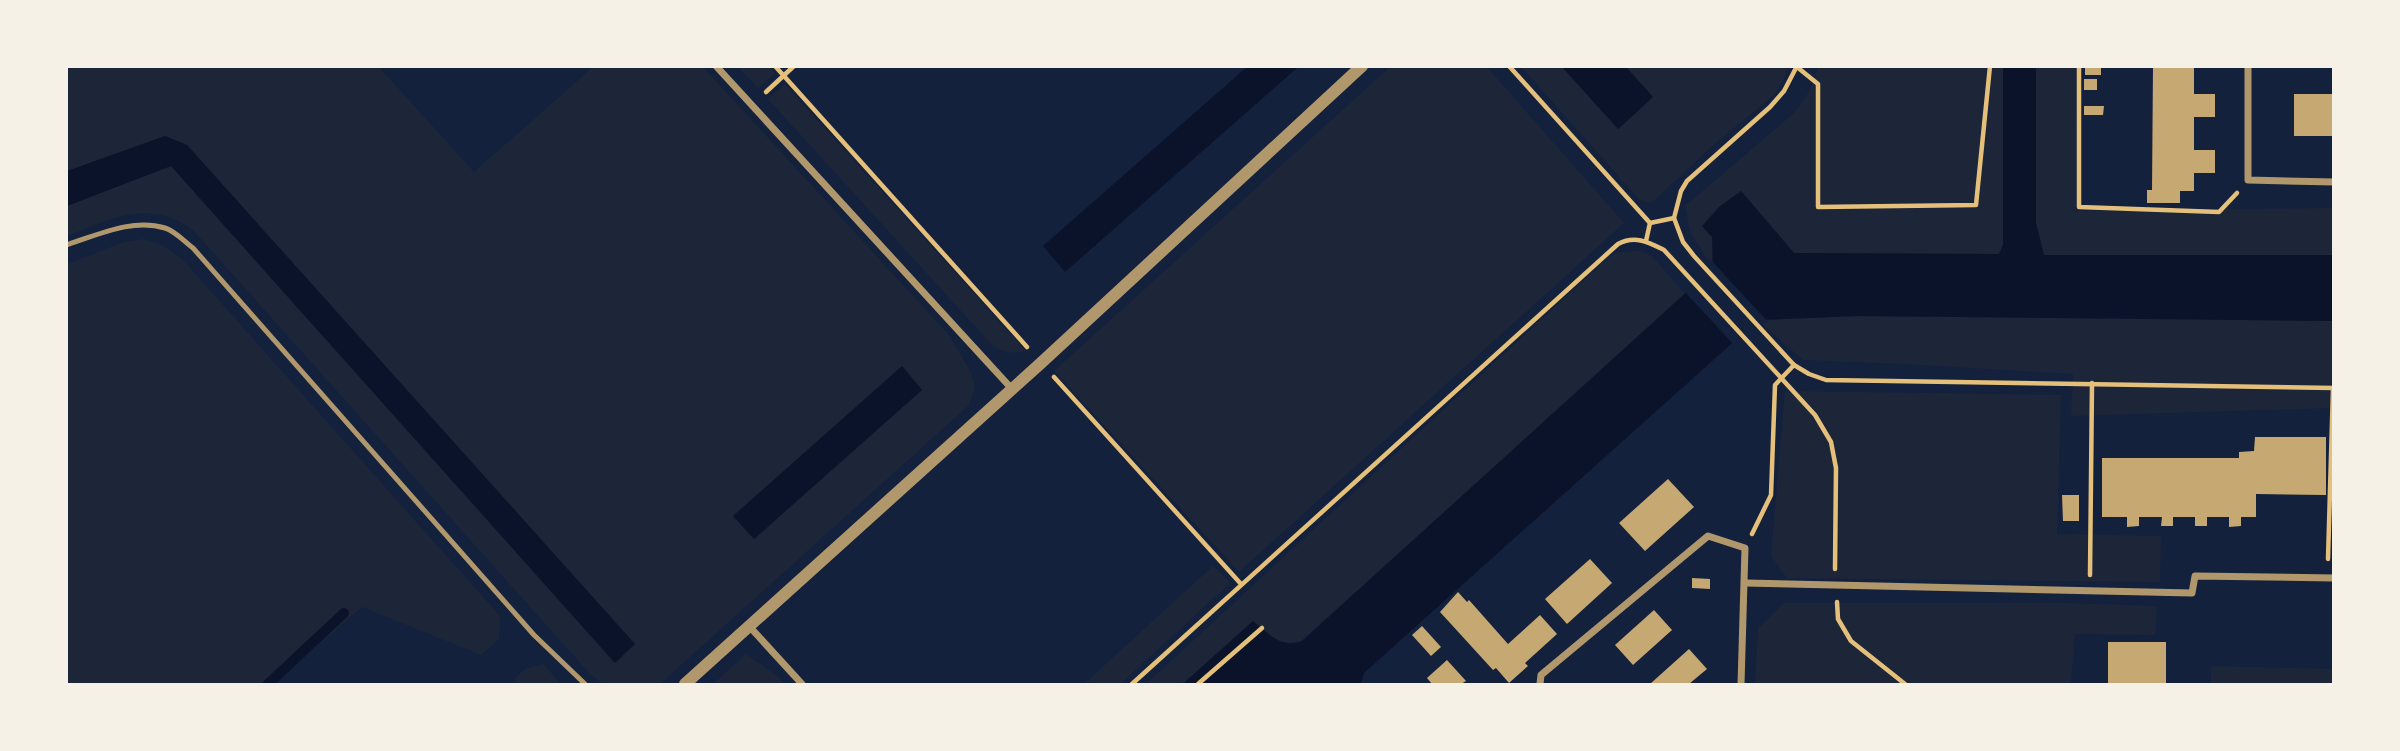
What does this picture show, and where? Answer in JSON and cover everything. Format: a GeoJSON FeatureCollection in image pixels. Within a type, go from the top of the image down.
{"type":"FeatureCollection","features":[{"type":"Feature","properties":{"kind":"street"},"geometry":{"type":"LineString","coordinates":[[716,66],[1012,389]]}},
{"type":"Feature","properties":{"kind":"street"},"geometry":{"type":"LineString","coordinates":[[685,684],[1041,363],[1362,66]]}},
{"type":"Feature","properties":{"kind":"street"},"geometry":{"type":"LineString","coordinates":[[2248,66],[2248,180],[2333,182]]}},
{"type":"Feature","properties":{"kind":"street"},"geometry":{"type":"LineString","coordinates":[[1540,684],[1541,675],[1708,536],[1745,548],[1741,684]]}},
{"type":"Feature","properties":{"kind":"street"},"geometry":{"type":"LineString","coordinates":[[1745,583],[2192,593],[2195,576],[2330,578]]}},
{"type":"Feature","properties":{"kind":"street"},"geometry":{"type":"LineString","coordinates":[[749,626],[802,684]]}},
{"type":"Feature","properties":{"kind":"lane"},"geometry":{"type":"LineString","coordinates":[[66,245],[115,229],[140,225],[168,228],[193,248],[525,624],[585,684]]}},
{"type":"Feature","properties":{"kind":"path"},"geometry":{"type":"LineString","coordinates":[[775,66],[1241,584]]}},
{"type":"Feature","properties":{"kind":"path"},"geometry":{"type":"LineString","coordinates":[[751,106],[794,66]]}},
{"type":"Feature","properties":{"kind":"path"},"geometry":{"type":"LineString","coordinates":[[1509,66],[1650,223]]}},
{"type":"Feature","properties":{"kind":"path"},"geometry":{"type":"LineString","coordinates":[[1990,66],[1976,205],[1818,206],[1818,84],[1797,67],[1784,91],[1770,107],[1687,181],[1676,204],[1674,218],[1683,242],[1794,365],[1826,380],[2333,388],[2330,578]]}},
{"type":"Feature","properties":{"kind":"path"},"geometry":{"type":"LineString","coordinates":[[2079,66],[2079,207],[2220,212],[2248,180]]}},
{"type":"Feature","properties":{"kind":"path"},"geometry":{"type":"LineString","coordinates":[[1650,223],[1674,218]]}},
{"type":"Feature","properties":{"kind":"path"},"geometry":{"type":"LineString","coordinates":[[1646,241],[1650,223]]}},
{"type":"Feature","properties":{"kind":"path"},"geometry":{"type":"LineString","coordinates":[[1132,684],[1618,244],[1627,239],[1646,241],[1664,250],[1815,415],[1832,442],[1836,468],[1835,586],[1838,618],[1851,641],[1905,684]]}},
{"type":"Feature","properties":{"kind":"path"},"geometry":{"type":"LineString","coordinates":[[1745,548],[1771,495],[1775,384],[1794,365]]}},
{"type":"Feature","properties":{"kind":"path"},"geometry":{"type":"LineString","coordinates":[[2090,591],[2092,383]]}},
{"type":"Feature","properties":{"kind":"path"},"geometry":{"type":"LineString","coordinates":[[1198,684],[1262,628]]}},
{"type":"Feature","properties":{"kind":"shaded area"},"geometry":{"type":"Polygon","coordinates":[[[1248,66],[1298,67],[1065,272],[1043,246],[1248,66]]]}},
{"type":"Feature","properties":{"kind":"shaded area"},"geometry":{"type":"Polygon","coordinates":[[[1391,66],[1487,67],[1624,223],[1239,572],[1054,371],[1391,66]]]}},
{"type":"Feature","properties":{"kind":"shaded area"},"geometry":{"type":"Polygon","coordinates":[[[67,67],[381,67],[474,172],[593,67],[703,67],[948,334],[971,372],[975,388],[969,405],[660,684],[603,684],[591,675],[193,230],[177,220],[145,213],[115,218],[67,236],[67,206],[171,166],[615,663],[634,644],[187,145],[165,136],[67,171],[67,67]],[[903,367],[734,516],[754,539],[922,390],[903,367]]]}},
{"type":"Feature","properties":{"kind":"shaded area"},"geometry":{"type":"Polygon","coordinates":[[[738,67],[769,67],[775,73],[758,88],[738,67]]]}},
{"type":"Feature","properties":{"kind":"shaded area"},"geometry":{"type":"Polygon","coordinates":[[[1521,67],[1562,67],[1619,129],[1653,97],[1626,67],[1789,67],[1773,96],[1710,148],[1656,199],[1648,203],[1640,200],[1521,67]]]}},
{"type":"Feature","properties":{"kind":"shaded area"},"geometry":{"type":"Polygon","coordinates":[[[1562,67],[1626,67],[1653,97],[1618,129],[1562,67]]]}},
{"type":"Feature","properties":{"kind":"shaded area"},"geometry":{"type":"Polygon","coordinates":[[[1818,67],[2003,67],[2003,245],[1999,254],[1794,253],[1741,191],[1712,237],[1713,268],[1690,232],[1685,206],[1794,113],[1809,92],[1818,67]]]}},
{"type":"Feature","properties":{"kind":"shaded area"},"geometry":{"type":"Polygon","coordinates":[[[2003,67],[2036,67],[2036,223],[2044,255],[2333,255],[2333,321],[1859,316],[1758,320],[1364,673],[1361,684],[1183,684],[1253,621],[1281,642],[1302,641],[1713,268],[1712,237],[1702,226],[1719,207],[1741,191],[1794,253],[1999,254],[2003,245],[2003,67]]]}},
{"type":"Feature","properties":{"kind":"shaded area"},"geometry":{"type":"Polygon","coordinates":[[[2036,67],[2077,67],[2076,211],[2333,208],[2333,255],[2044,255],[2036,223],[2036,67]]]}},
{"type":"Feature","properties":{"kind":"shaded area"},"geometry":{"type":"Polygon","coordinates":[[[785,84],[1026,351],[1008,352],[992,345],[768,99],[785,84]]]}},
{"type":"Feature","properties":{"kind":"shaded area"},"geometry":{"type":"Polygon","coordinates":[[[165,136],[187,145],[635,644],[615,663],[171,166],[67,206],[67,171],[165,136]]]}},
{"type":"Feature","properties":{"kind":"shaded area"},"geometry":{"type":"Polygon","coordinates":[[[144,239],[164,246],[183,260],[500,616],[499,639],[481,655],[362,607],[273,684],[67,684],[67,264],[124,242],[144,239]]]}},
{"type":"Feature","properties":{"kind":"shaded area"},"geometry":{"type":"Polygon","coordinates":[[[1641,251],[1652,256],[1686,295],[1301,641],[1281,641],[1253,621],[1182,684],[1146,684],[1610,256],[1618,252],[1641,251]]]}},
{"type":"Feature","properties":{"kind":"shaded area"},"geometry":{"type":"Polygon","coordinates":[[[1859,316],[2333,321],[2333,408],[2071,416],[2073,374],[1803,360],[1758,320],[1859,316]]]}},
{"type":"Feature","properties":{"kind":"shaded area"},"geometry":{"type":"Polygon","coordinates":[[[902,366],[922,390],[754,539],[733,516],[902,366]]]}},
{"type":"Feature","properties":{"kind":"shaded area"},"geometry":{"type":"Polygon","coordinates":[[[1785,391],[2061,395],[2057,534],[2161,536],[2160,582],[1787,578],[1771,556],[1785,391]]]}},
{"type":"Feature","properties":{"kind":"shaded area"},"geometry":{"type":"Polygon","coordinates":[[[1213,566],[1230,583],[1120,684],[1084,684],[1213,566]]]}},
{"type":"Feature","properties":{"kind":"shaded area"},"geometry":{"type":"Polygon","coordinates":[[[1784,603],[2067,603],[2157,606],[2155,635],[2075,634],[2071,684],[1755,684],[1758,629],[1784,603]]]}},
{"type":"Feature","properties":{"kind":"shaded area"},"geometry":{"type":"Polygon","coordinates":[[[746,654],[776,675],[785,684],[713,684],[746,654]]]}},
{"type":"Feature","properties":{"kind":"shaded area"},"geometry":{"type":"Polygon","coordinates":[[[543,664],[561,684],[517,684],[515,678],[525,669],[543,664]]]}},
{"type":"Feature","properties":{"kind":"shaded area"},"geometry":{"type":"Polygon","coordinates":[[[2211,666],[2333,669],[2333,684],[2211,684],[2211,666]]]}},
{"type":"Feature","properties":{"kind":"pier"},"geometry":{"type":"Polygon","coordinates":[[[1709,258],[1769,323],[1759,323],[1734,345],[1685,292],[1710,267],[1709,258]]]}},
{"type":"Feature","properties":{"kind":"building"},"geometry":{"type":"Polygon","coordinates":[[[2085,66],[2101,66],[2101,75],[2085,75],[2085,66]]]}},
{"type":"Feature","properties":{"kind":"building"},"geometry":{"type":"Polygon","coordinates":[[[2153,66],[2194,66],[2194,94],[2215,94],[2215,117],[2194,117],[2194,150],[2215,150],[2215,173],[2194,173],[2194,191],[2180,191],[2180,203],[2147,203],[2147,190],[2152,190],[2153,66]]]}},
{"type":"Feature","properties":{"kind":"building"},"geometry":{"type":"Polygon","coordinates":[[[2084,79],[2097,79],[2097,90],[2084,90],[2084,79]]]}},
{"type":"Feature","properties":{"kind":"building"},"geometry":{"type":"Polygon","coordinates":[[[2294,94],[2334,94],[2334,136],[2294,136],[2294,94]]]}},
{"type":"Feature","properties":{"kind":"building"},"geometry":{"type":"Polygon","coordinates":[[[2084,106],[2104,106],[2103,115],[2084,115],[2084,106]]]}},
{"type":"Feature","properties":{"kind":"building"},"geometry":{"type":"Polygon","coordinates":[[[2255,437],[2326,437],[2326,495],[2256,494],[2256,517],[2241,517],[2241,526],[2229,527],[2229,517],[2207,517],[2207,526],[2195,526],[2195,517],[2173,517],[2173,526],[2161,526],[2162,517],[2139,517],[2139,526],[2127,527],[2127,517],[2102,517],[2102,458],[2239,458],[2239,452],[2254,451],[2255,437]]]}},
{"type":"Feature","properties":{"kind":"building"},"geometry":{"type":"Polygon","coordinates":[[[1668,479],[1694,507],[1645,551],[1619,523],[1668,479]]]}},
{"type":"Feature","properties":{"kind":"building"},"geometry":{"type":"Polygon","coordinates":[[[2062,495],[2079,495],[2079,521],[2063,521],[2062,495]]]}},
{"type":"Feature","properties":{"kind":"building"},"geometry":{"type":"Polygon","coordinates":[[[1590,559],[1612,583],[1567,624],[1545,599],[1590,559]]]}},
{"type":"Feature","properties":{"kind":"building"},"geometry":{"type":"Polygon","coordinates":[[[1692,578],[1710,579],[1710,589],[1692,588],[1692,578]]]}},
{"type":"Feature","properties":{"kind":"building"},"geometry":{"type":"Polygon","coordinates":[[[1458,592],[1467,602],[1469,600],[1508,644],[1540,615],[1557,634],[1525,663],[1528,666],[1509,683],[1496,668],[1493,670],[1440,612],[1458,592]]]}},
{"type":"Feature","properties":{"kind":"building"},"geometry":{"type":"Polygon","coordinates":[[[1654,610],[1672,630],[1633,665],[1615,645],[1654,610]]]}},
{"type":"Feature","properties":{"kind":"building"},"geometry":{"type":"Polygon","coordinates":[[[1422,626],[1441,647],[1431,656],[1412,635],[1422,626]]]}},
{"type":"Feature","properties":{"kind":"building"},"geometry":{"type":"Polygon","coordinates":[[[2108,642],[2166,642],[2166,684],[2108,684],[2108,642]]]}},
{"type":"Feature","properties":{"kind":"building"},"geometry":{"type":"Polygon","coordinates":[[[1689,649],[1707,669],[1689,684],[1650,684],[1689,649]]]}},
{"type":"Feature","properties":{"kind":"building"},"geometry":{"type":"Polygon","coordinates":[[[1447,660],[1466,681],[1461,684],[1432,684],[1427,678],[1447,660]]]}},
{"type":"Feature","properties":{"kind":"waterway"},"geometry":{"type":"LineString","coordinates":[[268,684],[344,613]]}}]}
